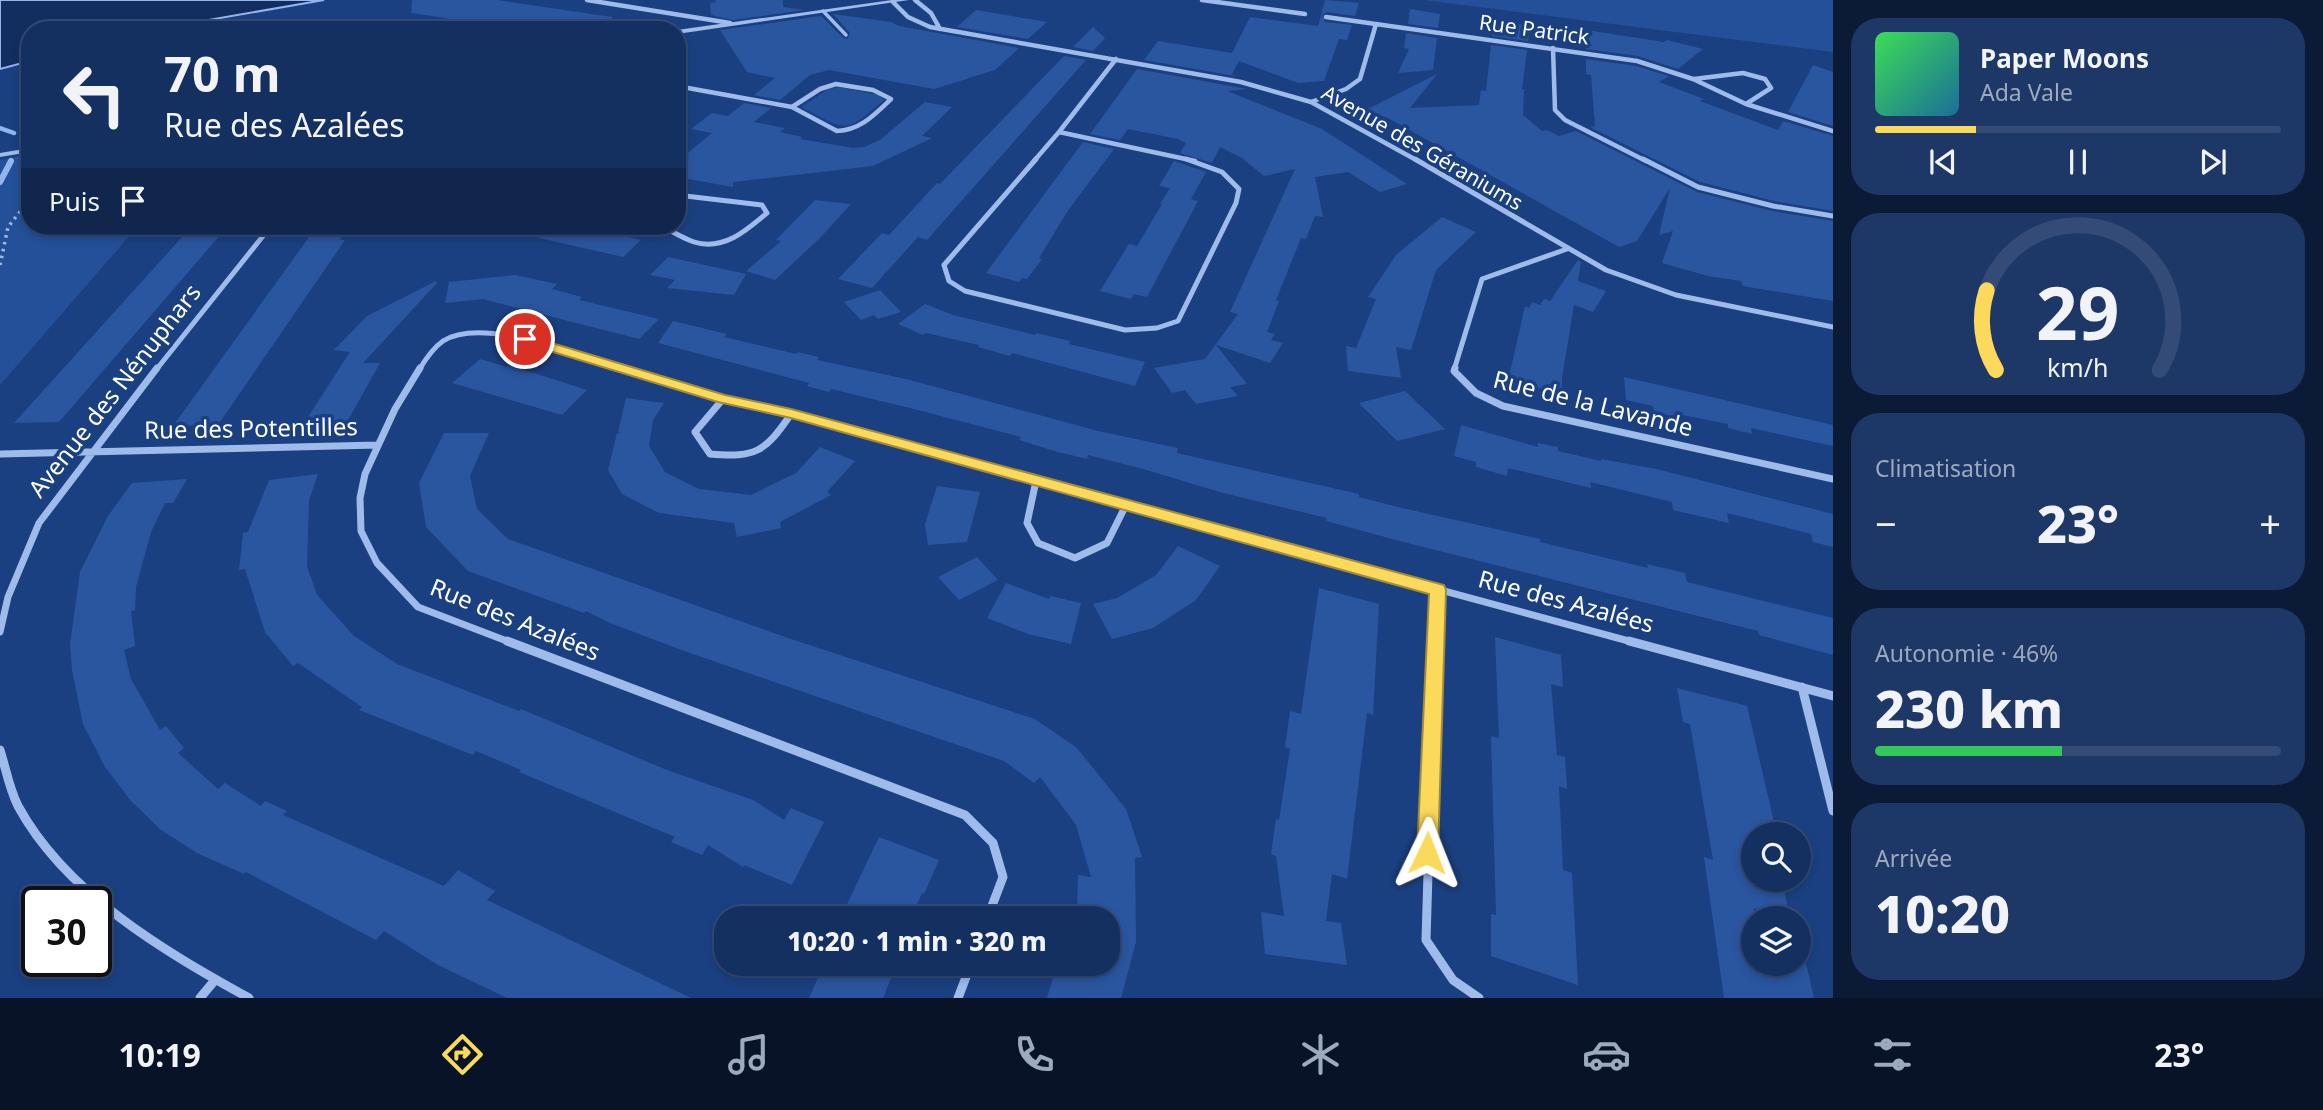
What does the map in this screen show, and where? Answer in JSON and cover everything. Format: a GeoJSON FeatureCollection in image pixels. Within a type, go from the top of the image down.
{"type":"FeatureCollection","features":[{"type":"Feature","properties":{"kind":"street"},"geometry":{"type":"LineString","coordinates":[[587,0],[730,23]]}},
{"type":"Feature","properties":{"kind":"street"},"geometry":{"type":"LineString","coordinates":[[686,30],[906,0]]}},
{"type":"Feature","properties":{"kind":"street"},"geometry":{"type":"LineString","coordinates":[[915,0],[931,13],[940,29]]}},
{"type":"Feature","properties":{"kind":"street"},"geometry":{"type":"LineString","coordinates":[[1202,0],[1305,15]]}},
{"type":"Feature","properties":{"kind":"street","name":"Avenue des Géraniums"},"geometry":{"type":"LineString","coordinates":[[893,2],[908,17],[940,29],[1241,82],[1311,102],[1366,130],[1606,270],[1676,295],[1833,327]]}},
{"type":"Feature","properties":{"kind":"street","name":"Rue Patrick"},"geometry":{"type":"LineString","coordinates":[[1326,17],[1637,61],[1693,79],[1746,104],[1833,131]]}},
{"type":"Feature","properties":{"kind":"street"},"geometry":{"type":"LineString","coordinates":[[1311,102],[1346,89],[1360,79],[1376,24]]}},
{"type":"Feature","properties":{"kind":"street"},"geometry":{"type":"LineString","coordinates":[[1553,48],[1555,110],[1565,120],[1698,187],[1773,206],[1833,216]]}},
{"type":"Feature","properties":{"kind":"street"},"geometry":{"type":"LineString","coordinates":[[1059,132],[1200,162],[1222,172],[1239,189],[1236,203],[1178,321],[1157,328],[1125,330],[965,291],[949,281],[944,265],[1059,132],[1116,59]]}},
{"type":"Feature","properties":{"kind":"street","name":"Rue Patrick"},"geometry":{"type":"LineString","coordinates":[[1693,79],[1743,73],[1765,79],[1771,88],[1746,104]]}},
{"type":"Feature","properties":{"kind":"street"},"geometry":{"type":"LineString","coordinates":[[686,88],[792,107],[837,131],[845,132],[856,130],[891,99],[891,96],[837,84],[823,87],[792,107]]}},
{"type":"Feature","properties":{"kind":"street"},"geometry":{"type":"LineString","coordinates":[[0,155],[21,152]]}},
{"type":"Feature","properties":{"kind":"street"},"geometry":{"type":"LineString","coordinates":[[679,235],[694,242],[720,245],[740,236],[766,213],[762,205],[686,196]]}},
{"type":"Feature","properties":{"kind":"street","name":"Avenue des Nénuphars"},"geometry":{"type":"LineString","coordinates":[[0,632],[8,597],[39,523],[264,235]]}},
{"type":"Feature","properties":{"kind":"street","name":"Rue de la Lavande"},"geometry":{"type":"LineString","coordinates":[[1567,249],[1482,279],[1454,371],[1463,384],[1477,396],[1503,406],[1833,479]]}},
{"type":"Feature","properties":{"kind":"street","name":"Rue des Azalées"},"geometry":{"type":"LineString","coordinates":[[992,906],[1003,877],[993,843],[965,815],[418,607],[379,568],[360,530],[361,488],[377,446],[426,357],[442,342],[466,333],[500,332],[723,399],[791,414],[1833,696]]}},
{"type":"Feature","properties":{"kind":"street"},"geometry":{"type":"LineString","coordinates":[[723,399],[695,432],[710,454],[743,457],[773,440],[791,414]]}},
{"type":"Feature","properties":{"kind":"street","name":"Rue des Potentilles"},"geometry":{"type":"LineString","coordinates":[[0,454],[377,446]]}},
{"type":"Feature","properties":{"kind":"street"},"geometry":{"type":"LineString","coordinates":[[1036,481],[1027,523],[1038,543],[1075,558],[1107,543],[1126,505]]}},
{"type":"Feature","properties":{"kind":"street"},"geometry":{"type":"LineString","coordinates":[[1437,590],[1426,940],[1452,980],[1479,998]]}},
{"type":"Feature","properties":{"kind":"street"},"geometry":{"type":"LineString","coordinates":[[1802,687],[1833,811]]}},
{"type":"Feature","properties":{"kind":"street"},"geometry":{"type":"LineString","coordinates":[[0,750],[20,809],[57,858],[98,900],[215,980],[249,998]]}},
{"type":"Feature","properties":{"kind":"street"},"geometry":{"type":"LineString","coordinates":[[958,998],[966,976]]}},
{"type":"Feature","properties":{"kind":"street"},"geometry":{"type":"LineString","coordinates":[[200,998],[215,980]]}},
{"type":"Feature","properties":{"kind":"lane"},"geometry":{"type":"LineString","coordinates":[[823,11],[846,35]]}},
{"type":"Feature","properties":{"kind":"path"},"geometry":{"type":"LineString","coordinates":[[0,265],[8,227],[21,210]]}},
{"type":"Feature","properties":{"kind":"shaded area"},"geometry":{"type":"Polygon","coordinates":[[[0,0],[324,0],[203,21],[21,21],[21,63],[0,69],[0,0]]]}},
{"type":"Feature","properties":{"kind":"shaded area"},"geometry":{"type":"Polygon","coordinates":[[[1424,0],[1833,0],[1833,52],[1424,0]]]}},
{"type":"Feature","properties":{"kind":"shaded area"},"geometry":{"type":"Polygon","coordinates":[[[839,87],[879,95],[884,100],[860,119],[845,126],[837,125],[801,107],[827,90],[839,87]]]}},
{"type":"Feature","properties":{"kind":"shaded area"},"geometry":{"type":"Polygon","coordinates":[[[21,156],[21,235],[130,235],[0,385],[0,160],[21,156]]]}},
{"type":"Feature","properties":{"kind":"building"},"geometry":{"type":"Polygon","coordinates":[[[412,0],[497,0],[612,17],[612,21],[465,21],[411,13],[412,0]]]}},
{"type":"Feature","properties":{"kind":"building"},"geometry":{"type":"Polygon","coordinates":[[[715,0],[783,0],[783,7],[804,10],[733,20],[711,15],[710,3],[716,2],[715,0]]]}},
{"type":"Feature","properties":{"kind":"building"},"geometry":{"type":"Polygon","coordinates":[[[1325,0],[1359,3],[1355,16],[1327,12],[1322,15],[1325,22],[1352,25],[1347,40],[1339,39],[1324,81],[1298,83],[1239,61],[1232,74],[1235,76],[1144,60],[1158,41],[1232,53],[1250,17],[1318,26],[1325,0]]]}},
{"type":"Feature","properties":{"kind":"building"},"geometry":{"type":"Polygon","coordinates":[[[1410,9],[1440,14],[1438,28],[1408,24],[1410,9]]]}},
{"type":"Feature","properties":{"kind":"building"},"geometry":{"type":"Polygon","coordinates":[[[976,10],[1047,22],[1028,39],[957,27],[976,10]]]}},
{"type":"Feature","properties":{"kind":"building"},"geometry":{"type":"Polygon","coordinates":[[[833,14],[891,22],[899,26],[1019,48],[995,70],[934,89],[829,70],[810,75],[780,100],[754,95],[775,78],[747,72],[720,30],[821,16],[843,38],[848,39],[850,33],[833,14]]]}},
{"type":"Feature","properties":{"kind":"building"},"geometry":{"type":"Polygon","coordinates":[[[1494,20],[1530,26],[1528,41],[1492,36],[1494,20]]]}},
{"type":"Feature","properties":{"kind":"building"},"geometry":{"type":"Polygon","coordinates":[[[1093,27],[1105,38],[1093,51],[1073,47],[1093,27]]]}},
{"type":"Feature","properties":{"kind":"building"},"geometry":{"type":"Polygon","coordinates":[[[1586,30],[1664,42],[1667,40],[1703,49],[1678,69],[1638,56],[1586,49],[1586,30]]]}},
{"type":"Feature","properties":{"kind":"building"},"geometry":{"type":"Polygon","coordinates":[[[1406,33],[1437,38],[1433,70],[1398,73],[1409,49],[1404,48],[1406,33]]]}},
{"type":"Feature","properties":{"kind":"building"},"geometry":{"type":"Polygon","coordinates":[[[1491,45],[1527,50],[1522,89],[1523,115],[1542,131],[1547,130],[1559,136],[1576,131],[1697,192],[1772,211],[1833,221],[1833,301],[1743,286],[1741,281],[1708,276],[1662,263],[1673,231],[1659,235],[1670,188],[1637,241],[1619,247],[1388,118],[1366,110],[1437,74],[1410,108],[1479,105],[1481,90],[1486,91],[1491,45]]]}},
{"type":"Feature","properties":{"kind":"building"},"geometry":{"type":"Polygon","coordinates":[[[1064,56],[1086,60],[927,240],[918,237],[872,288],[838,279],[882,233],[889,235],[1064,56]]]}},
{"type":"Feature","properties":{"kind":"building"},"geometry":{"type":"Polygon","coordinates":[[[1586,59],[1636,66],[1669,76],[1659,82],[1704,99],[1700,101],[1778,130],[1783,121],[1833,136],[1833,211],[1774,201],[1700,182],[1590,127],[1595,126],[1591,75],[1586,74],[1586,59]]]}},
{"type":"Feature","properties":{"kind":"building"},"geometry":{"type":"Polygon","coordinates":[[[1813,65],[1833,72],[1833,126],[1788,112],[1813,65]]]}},
{"type":"Feature","properties":{"kind":"building"},"geometry":{"type":"Polygon","coordinates":[[[1137,69],[1247,89],[1227,91],[1322,129],[1407,184],[1380,192],[1348,172],[1315,177],[1323,217],[1315,216],[1306,239],[1301,238],[1276,300],[1279,301],[1267,332],[1275,334],[1271,340],[1283,343],[1270,363],[1216,345],[1247,384],[1230,387],[1238,396],[1196,404],[1185,390],[1172,393],[1154,368],[1205,359],[1238,314],[1230,312],[1295,169],[1264,176],[1242,158],[1220,147],[1212,163],[1180,153],[1186,143],[1178,139],[1128,129],[1120,140],[1090,134],[1137,69]]]}},
{"type":"Feature","properties":{"kind":"building"},"geometry":{"type":"Polygon","coordinates":[[[925,102],[952,107],[922,136],[932,138],[873,166],[733,182],[733,187],[686,179],[686,155],[712,133],[691,129],[712,113],[728,116],[744,103],[771,108],[754,122],[785,128],[780,132],[802,137],[800,139],[853,148],[864,147],[880,140],[925,102]]]}},
{"type":"Feature","properties":{"kind":"building"},"geometry":{"type":"Polygon","coordinates":[[[1083,142],[1114,149],[1067,212],[1039,258],[1042,259],[1027,279],[1022,278],[1019,282],[986,273],[1083,142]]]}},
{"type":"Feature","properties":{"kind":"building"},"geometry":{"type":"Polygon","coordinates":[[[1174,161],[1206,172],[1191,199],[1198,201],[1147,297],[1134,294],[1131,299],[1100,291],[1129,244],[1137,246],[1162,204],[1170,188],[1159,186],[1174,161]]]}},
{"type":"Feature","properties":{"kind":"building"},"geometry":{"type":"Polygon","coordinates":[[[815,200],[851,204],[820,238],[775,280],[746,271],[781,241],[776,240],[815,200]]]}},
{"type":"Feature","properties":{"kind":"building"},"geometry":{"type":"Polygon","coordinates":[[[1442,217],[1476,232],[1436,270],[1411,350],[1396,347],[1401,378],[1348,371],[1346,346],[1356,348],[1376,299],[1368,297],[1396,255],[1442,217]]]}},
{"type":"Feature","properties":{"kind":"building"},"geometry":{"type":"Polygon","coordinates":[[[184,235],[220,235],[59,422],[14,423],[184,235]]]}},
{"type":"Feature","properties":{"kind":"building"},"geometry":{"type":"Polygon","coordinates":[[[311,235],[343,235],[340,240],[345,240],[218,425],[173,426],[311,235]]]}},
{"type":"Feature","properties":{"kind":"building"},"geometry":{"type":"Polygon","coordinates":[[[526,235],[621,235],[641,240],[623,257],[526,235]]]}},
{"type":"Feature","properties":{"kind":"building"},"geometry":{"type":"Polygon","coordinates":[[[668,257],[746,274],[734,295],[667,288],[675,280],[650,275],[668,257]]]}},
{"type":"Feature","properties":{"kind":"building"},"geometry":{"type":"Polygon","coordinates":[[[1578,260],[1581,262],[1578,281],[1606,291],[1593,312],[1574,305],[1562,393],[1508,381],[1525,306],[1529,308],[1532,302],[1540,305],[1544,299],[1550,301],[1578,260]]]}},
{"type":"Feature","properties":{"kind":"building"},"geometry":{"type":"Polygon","coordinates":[[[515,275],[557,284],[552,289],[582,297],[579,300],[659,319],[639,339],[483,299],[445,303],[449,282],[515,275]]]}},
{"type":"Feature","properties":{"kind":"building"},"geometry":{"type":"Polygon","coordinates":[[[436,281],[363,363],[380,363],[347,422],[304,423],[350,352],[334,350],[367,316],[436,281]]]}},
{"type":"Feature","properties":{"kind":"building"},"geometry":{"type":"Polygon","coordinates":[[[880,290],[901,312],[878,319],[874,315],[861,320],[844,302],[880,290]]]}},
{"type":"Feature","properties":{"kind":"building"},"geometry":{"type":"Polygon","coordinates":[[[925,304],[953,315],[1070,341],[1069,344],[1145,362],[1135,386],[1012,353],[1010,356],[978,347],[979,345],[926,333],[923,335],[898,324],[925,304]]]}},
{"type":"Feature","properties":{"kind":"building"},"geometry":{"type":"Polygon","coordinates":[[[673,321],[727,334],[724,337],[819,357],[817,360],[906,379],[1098,431],[1178,448],[1177,453],[1359,494],[1359,497],[1540,539],[1540,542],[1648,568],[1647,564],[1685,573],[1687,582],[1833,618],[1833,655],[1759,635],[1758,631],[1411,544],[1326,521],[1327,518],[1223,493],[1143,469],[1088,455],[1087,459],[1058,452],[1019,440],[1021,437],[831,389],[829,392],[807,386],[809,383],[658,343],[673,321]]]}},
{"type":"Feature","properties":{"kind":"building"},"geometry":{"type":"Polygon","coordinates":[[[480,359],[507,367],[509,365],[587,390],[562,415],[452,383],[480,359]]]}},
{"type":"Feature","properties":{"kind":"building"},"geometry":{"type":"Polygon","coordinates":[[[1624,377],[1833,425],[1833,446],[1751,428],[1752,434],[1728,428],[1728,424],[1654,412],[1653,406],[1626,400],[1624,377]]]}},
{"type":"Feature","properties":{"kind":"building"},"geometry":{"type":"Polygon","coordinates":[[[1405,391],[1445,429],[1397,441],[1359,403],[1405,391]]]}},
{"type":"Feature","properties":{"kind":"building"},"geometry":{"type":"Polygon","coordinates":[[[626,398],[664,403],[653,420],[649,446],[665,472],[699,489],[751,495],[796,473],[820,447],[855,461],[827,492],[831,495],[780,522],[781,528],[737,537],[734,523],[659,513],[622,494],[608,470],[617,433],[621,433],[618,432],[626,398]]]}},
{"type":"Feature","properties":{"kind":"building"},"geometry":{"type":"Polygon","coordinates":[[[1461,425],[1538,447],[1538,443],[1558,447],[1558,451],[1601,461],[1656,469],[1833,514],[1833,547],[1813,542],[1811,534],[1727,513],[1729,523],[1673,510],[1672,502],[1590,482],[1591,488],[1508,468],[1507,476],[1476,467],[1476,462],[1454,456],[1461,425]]]}},
{"type":"Feature","properties":{"kind":"building"},"geometry":{"type":"Polygon","coordinates":[[[444,433],[489,433],[470,476],[477,509],[508,539],[785,637],[1035,719],[1077,748],[1126,809],[1142,857],[1135,858],[1136,942],[1121,998],[1047,998],[1053,976],[1120,976],[1120,906],[1077,906],[1078,875],[1091,877],[1076,825],[1040,777],[1034,783],[1004,761],[687,652],[586,611],[584,613],[468,571],[426,527],[419,483],[444,433]]]}},
{"type":"Feature","properties":{"kind":"building"},"geometry":{"type":"Polygon","coordinates":[[[318,474],[309,500],[307,566],[317,595],[354,636],[397,664],[519,711],[521,709],[667,770],[753,800],[784,820],[791,808],[824,822],[792,885],[744,865],[743,867],[708,845],[702,855],[671,842],[675,837],[519,772],[521,770],[476,751],[473,755],[359,710],[362,707],[298,663],[293,666],[265,632],[245,569],[239,570],[243,533],[248,532],[269,480],[318,474]]]}},
{"type":"Feature","properties":{"kind":"building"},"geometry":{"type":"Polygon","coordinates":[[[187,479],[173,503],[165,503],[151,532],[136,587],[135,610],[131,611],[135,646],[124,650],[131,679],[160,730],[166,726],[184,748],[178,753],[218,789],[225,783],[261,806],[265,801],[287,811],[283,815],[444,886],[458,870],[495,891],[487,900],[691,998],[507,998],[438,965],[384,931],[376,940],[246,872],[244,874],[197,853],[161,830],[131,801],[105,767],[83,724],[72,670],[70,644],[80,572],[108,516],[132,483],[187,479]]]}},
{"type":"Feature","properties":{"kind":"building"},"geometry":{"type":"Polygon","coordinates":[[[937,486],[980,492],[967,542],[928,545],[925,524],[937,486]]]}},
{"type":"Feature","properties":{"kind":"building"},"geometry":{"type":"Polygon","coordinates":[[[1178,546],[1220,566],[1196,600],[1153,628],[1112,639],[1093,604],[1117,598],[1156,575],[1178,546]]]}},
{"type":"Feature","properties":{"kind":"building"},"geometry":{"type":"Polygon","coordinates":[[[977,557],[998,580],[959,600],[938,577],[977,557]]]}},
{"type":"Feature","properties":{"kind":"building"},"geometry":{"type":"Polygon","coordinates":[[[1006,583],[1049,599],[1050,596],[1081,603],[1071,644],[1028,634],[987,618],[1006,583]]]}},
{"type":"Feature","properties":{"kind":"building"},"geometry":{"type":"Polygon","coordinates":[[[1319,588],[1379,604],[1373,715],[1367,713],[1347,879],[1332,874],[1326,921],[1341,923],[1347,965],[1265,954],[1261,912],[1284,916],[1276,856],[1271,854],[1290,749],[1285,747],[1290,711],[1301,714],[1319,588]]]}},
{"type":"Feature","properties":{"kind":"building"},"geometry":{"type":"Polygon","coordinates":[[[1495,637],[1561,655],[1563,687],[1551,684],[1557,755],[1565,757],[1567,789],[1559,786],[1563,870],[1572,873],[1578,985],[1491,956],[1491,914],[1496,915],[1491,736],[1499,738],[1495,637]]]}},
{"type":"Feature","properties":{"kind":"building"},"geometry":{"type":"Polygon","coordinates":[[[1677,688],[1747,706],[1774,822],[1741,822],[1741,892],[1784,892],[1787,906],[1741,906],[1741,976],[1809,976],[1814,998],[1724,998],[1704,857],[1713,860],[1690,724],[1683,722],[1677,688]]]}},
{"type":"Feature","properties":{"kind":"building"},"geometry":{"type":"Polygon","coordinates":[[[879,837],[939,860],[916,906],[846,906],[879,837]]]}},
{"type":"Feature","properties":{"kind":"building"},"geometry":{"type":"Polygon","coordinates":[[[819,976],[892,976],[883,998],[809,998],[819,976]]]}},
{"type":"Feature","properties":{"kind":"waterway"},"geometry":{"type":"LineString","coordinates":[[0,128],[14,133]]}},
{"type":"Feature","properties":{"kind":"waterway"},"geometry":{"type":"LineString","coordinates":[[0,182],[11,161]]}},
{"type":"Feature","properties":{"kind":"route"},"geometry":{"type":"LineString","coordinates":[[525,339],[723,399],[791,414],[1437,590],[1427,853]]}}]}
